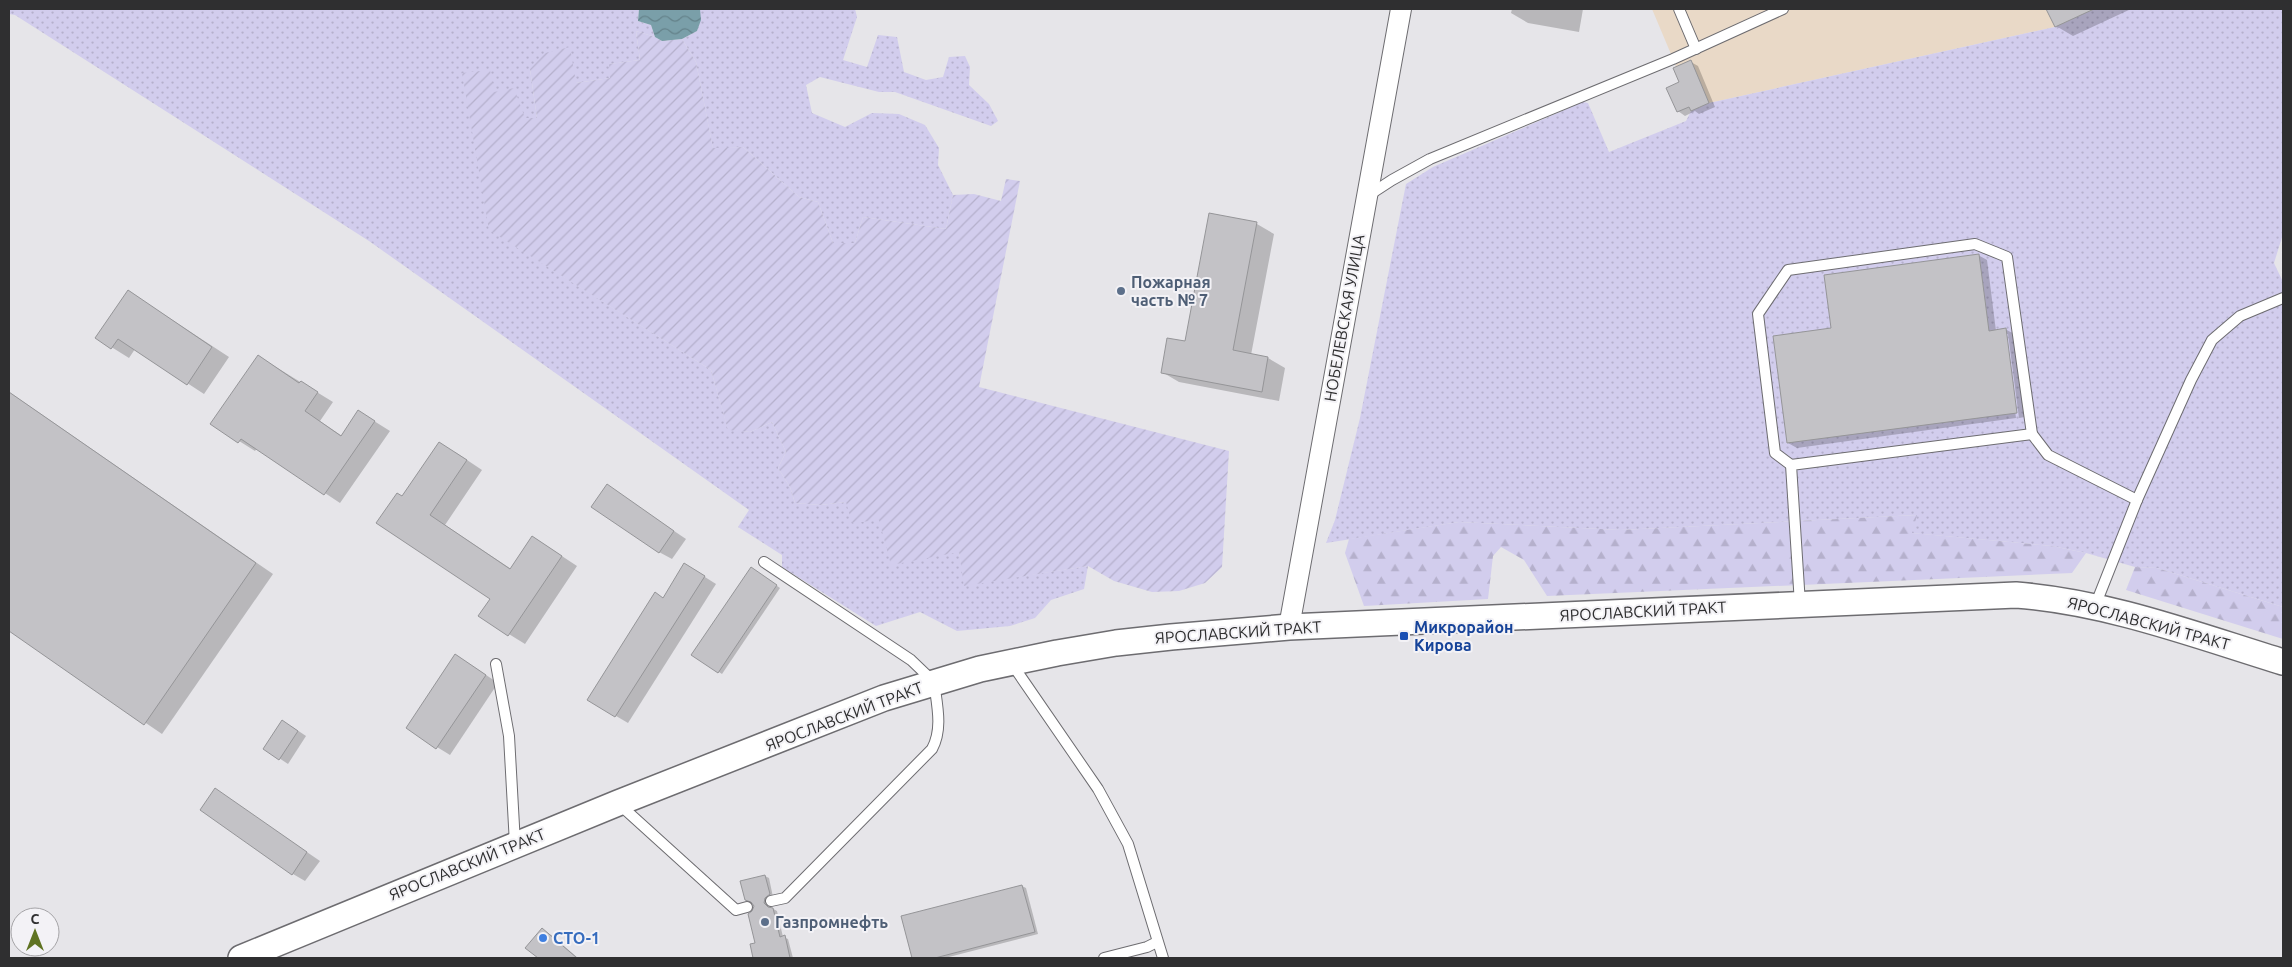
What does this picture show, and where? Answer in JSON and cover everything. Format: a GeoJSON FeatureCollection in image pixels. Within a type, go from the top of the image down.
{"type":"FeatureCollection","features":[{"type":"Feature","properties":{"kind":"street","name":"НОБЕЛЕВСКАЯ УЛИЦА"},"geometry":{"type":"LineString","coordinates":[[1289,628],[1366,197],[1402,9]]}},
{"type":"Feature","properties":{"kind":"street","name":"ЯРОСЛАВСКИЙ ТРАКТ"},"geometry":{"type":"LineString","coordinates":[[241,958],[618,803],[884,698],[934,682],[1011,663],[1116,643],[1289,628],[2016,595],[2051,598],[2095,606],[2283,662]]}},
{"type":"Feature","properties":{"kind":"lane"},"geometry":{"type":"LineString","coordinates":[[1679,9],[1696,49]]}},
{"type":"Feature","properties":{"kind":"lane"},"geometry":{"type":"LineString","coordinates":[[1366,197],[1430,159],[1696,49],[1783,9]]}},
{"type":"Feature","properties":{"kind":"lane"},"geometry":{"type":"LineString","coordinates":[[2032,434],[1791,465],[1776,453],[1758,314],[1788,270],[1975,244],[2006,257],[2032,434],[2048,454],[2136,500]]}},
{"type":"Feature","properties":{"kind":"lane"},"geometry":{"type":"LineString","coordinates":[[2095,606],[2136,500],[2191,380],[2212,340],[2240,316],[2283,298]]}},
{"type":"Feature","properties":{"kind":"lane"},"geometry":{"type":"LineString","coordinates":[[1791,465],[1800,604]]}},
{"type":"Feature","properties":{"kind":"lane"},"geometry":{"type":"LineString","coordinates":[[764,562],[911,660],[934,682],[939,726],[937,740],[932,749],[785,898],[771,901]]}},
{"type":"Feature","properties":{"kind":"lane"},"geometry":{"type":"LineString","coordinates":[[1011,663],[1098,789],[1128,844],[1157,942],[1164,958]]}},
{"type":"Feature","properties":{"kind":"lane"},"geometry":{"type":"LineString","coordinates":[[496,664],[509,736],[515,845]]}},
{"type":"Feature","properties":{"kind":"lane"},"geometry":{"type":"LineString","coordinates":[[618,803],[736,910],[747,907]]}},
{"type":"Feature","properties":{"kind":"lane"},"geometry":{"type":"LineString","coordinates":[[1104,958],[1147,947],[1157,942]]}},
{"type":"Feature","properties":{"kind":"shaded area"},"geometry":{"type":"Polygon","coordinates":[[[1652,9],[2094,9],[2055,27],[1709,103],[1691,111],[1673,68],[1676,66],[1652,9]]]}},
{"type":"Feature","properties":{"kind":"green space"},"geometry":{"type":"Polygon","coordinates":[[[9,9],[639,9],[638,21],[651,25],[655,37],[636,31],[640,60],[610,64],[611,78],[576,83],[530,69],[537,118],[525,118],[490,230],[711,370],[728,429],[750,432],[772,422],[786,452],[778,468],[790,487],[795,503],[820,505],[846,502],[879,520],[959,552],[965,585],[1088,566],[1084,589],[1051,600],[1035,618],[1010,626],[957,631],[920,612],[876,626],[782,567],[782,555],[738,527],[749,510],[369,241],[15,15],[9,14],[9,9]]]}},
{"type":"Feature","properties":{"kind":"green space"},"geometry":{"type":"Polygon","coordinates":[[[700,9],[855,9],[857,17],[843,60],[867,67],[878,35],[897,37],[904,72],[926,80],[943,77],[949,57],[965,56],[970,67],[969,85],[989,104],[998,121],[991,126],[895,92],[879,92],[820,77],[806,85],[812,113],[845,127],[872,113],[899,114],[925,125],[939,148],[938,165],[953,195],[946,229],[863,217],[855,243],[833,243],[818,202],[799,197],[743,147],[713,149],[696,62],[682,39],[697,31],[700,9]]]}},
{"type":"Feature","properties":{"kind":"green space"},"geometry":{"type":"Polygon","coordinates":[[[2094,9],[2283,9],[2283,234],[2274,263],[2283,282],[2283,607],[2157,568],[2135,567],[2086,553],[2052,546],[1911,533],[1916,515],[1621,530],[1459,522],[1326,543],[1335,520],[1360,418],[1406,184],[1433,167],[1583,102],[1588,103],[1609,152],[1686,121],[1691,111],[1709,103],[2055,27],[2094,9]]]}},
{"type":"Feature","properties":{"kind":"green space"},"geometry":{"type":"Polygon","coordinates":[[[636,31],[662,41],[682,39],[696,62],[713,148],[743,147],[799,197],[818,202],[833,243],[855,243],[863,217],[946,229],[953,195],[974,194],[1001,201],[1006,179],[1020,181],[979,387],[1229,451],[1222,567],[1205,583],[1179,591],[1152,592],[1114,581],[1088,566],[964,586],[959,552],[891,565],[879,520],[852,523],[846,502],[820,505],[795,503],[790,487],[778,468],[786,452],[772,422],[750,432],[728,430],[711,370],[489,230],[462,73],[490,70],[494,92],[514,88],[525,118],[537,118],[530,69],[545,53],[570,47],[576,83],[610,78],[609,64],[640,60],[636,31]]]}},
{"type":"Feature","properties":{"kind":"green space"},"geometry":{"type":"Polygon","coordinates":[[[1917,515],[1912,533],[2052,546],[2086,553],[2072,573],[1547,596],[1524,560],[1501,547],[1493,556],[1488,599],[1364,606],[1345,553],[1349,539],[1459,522],[1621,530],[1917,515]]]}},
{"type":"Feature","properties":{"kind":"green space"},"geometry":{"type":"Polygon","coordinates":[[[2135,567],[2157,568],[2283,607],[2283,639],[2126,590],[2135,567]]]}},
{"type":"Feature","properties":{"kind":"water"},"geometry":{"type":"Polygon","coordinates":[[[639,9],[700,9],[701,20],[697,31],[682,39],[662,41],[655,37],[651,25],[638,21],[639,9]]]}},
{"type":"Feature","properties":{"kind":"building"},"geometry":{"type":"Polygon","coordinates":[[[2046,9],[2094,9],[2055,27],[2046,9]]]}},
{"type":"Feature","properties":{"kind":"building"},"geometry":{"type":"Polygon","coordinates":[[[1691,60],[1709,103],[1691,111],[1689,107],[1677,112],[1666,88],[1679,82],[1673,68],[1691,60]]]}},
{"type":"Feature","properties":{"kind":"building"},"geometry":{"type":"Polygon","coordinates":[[[1209,213],[1257,222],[1233,350],[1268,357],[1262,392],[1161,373],[1167,338],[1185,341],[1209,213]]]}},
{"type":"Feature","properties":{"kind":"building"},"geometry":{"type":"Polygon","coordinates":[[[1979,254],[1989,331],[2006,328],[2017,413],[1787,443],[1773,336],[1831,328],[1824,275],[1979,254]]]}},
{"type":"Feature","properties":{"kind":"building"},"geometry":{"type":"Polygon","coordinates":[[[128,290],[212,347],[187,385],[118,339],[111,349],[95,338],[128,290]]]}},
{"type":"Feature","properties":{"kind":"building"},"geometry":{"type":"Polygon","coordinates":[[[258,355],[299,383],[301,381],[318,392],[305,411],[341,436],[358,410],[375,421],[324,495],[241,439],[238,443],[210,424],[258,355]]]}},
{"type":"Feature","properties":{"kind":"building"},"geometry":{"type":"Polygon","coordinates":[[[9,392],[256,563],[144,725],[9,631],[9,392]]]}},
{"type":"Feature","properties":{"kind":"building"},"geometry":{"type":"Polygon","coordinates":[[[439,442],[467,460],[430,515],[510,569],[532,536],[562,556],[508,636],[478,616],[490,599],[376,523],[397,493],[402,496],[439,442]]]}},
{"type":"Feature","properties":{"kind":"building"},"geometry":{"type":"Polygon","coordinates":[[[607,484],[674,531],[659,553],[591,507],[607,484]]]}},
{"type":"Feature","properties":{"kind":"building"},"geometry":{"type":"Polygon","coordinates":[[[684,563],[705,576],[615,717],[587,700],[655,592],[663,598],[684,563]]]}},
{"type":"Feature","properties":{"kind":"building"},"geometry":{"type":"Polygon","coordinates":[[[751,567],[777,585],[718,673],[691,655],[751,567]]]}},
{"type":"Feature","properties":{"kind":"building"},"geometry":{"type":"Polygon","coordinates":[[[455,654],[486,675],[436,749],[406,728],[455,654]]]}},
{"type":"Feature","properties":{"kind":"building"},"geometry":{"type":"Polygon","coordinates":[[[282,720],[298,731],[279,760],[263,749],[282,720]]]}},
{"type":"Feature","properties":{"kind":"building"},"geometry":{"type":"Polygon","coordinates":[[[215,788],[307,852],[292,875],[200,810],[215,788]]]}},
{"type":"Feature","properties":{"kind":"building"},"geometry":{"type":"Polygon","coordinates":[[[765,875],[770,894],[765,898],[764,903],[768,907],[773,908],[780,937],[785,935],[790,958],[753,958],[750,944],[755,943],[748,914],[754,906],[751,902],[745,900],[740,881],[765,875]]]}},
{"type":"Feature","properties":{"kind":"building"},"geometry":{"type":"Polygon","coordinates":[[[1022,885],[1035,932],[935,958],[912,958],[901,916],[1022,885]]]}},
{"type":"Feature","properties":{"kind":"building"},"geometry":{"type":"Polygon","coordinates":[[[542,928],[577,958],[538,958],[525,948],[542,928]]]}},
{"type":"Feature","properties":{"kind":"place","name":"Пожарная часть № 7"},"geometry":{"type":"Point","coordinates":[1121,291]}},
{"type":"Feature","properties":{"kind":"place","name":"Микрорайон Кирова"},"geometry":{"type":"Point","coordinates":[1404,636]}},
{"type":"Feature","properties":{"kind":"place","name":"Газпромнефть"},"geometry":{"type":"Point","coordinates":[765,922]}},
{"type":"Feature","properties":{"kind":"place","name":"СТО-1"},"geometry":{"type":"Point","coordinates":[543,938]}}]}
